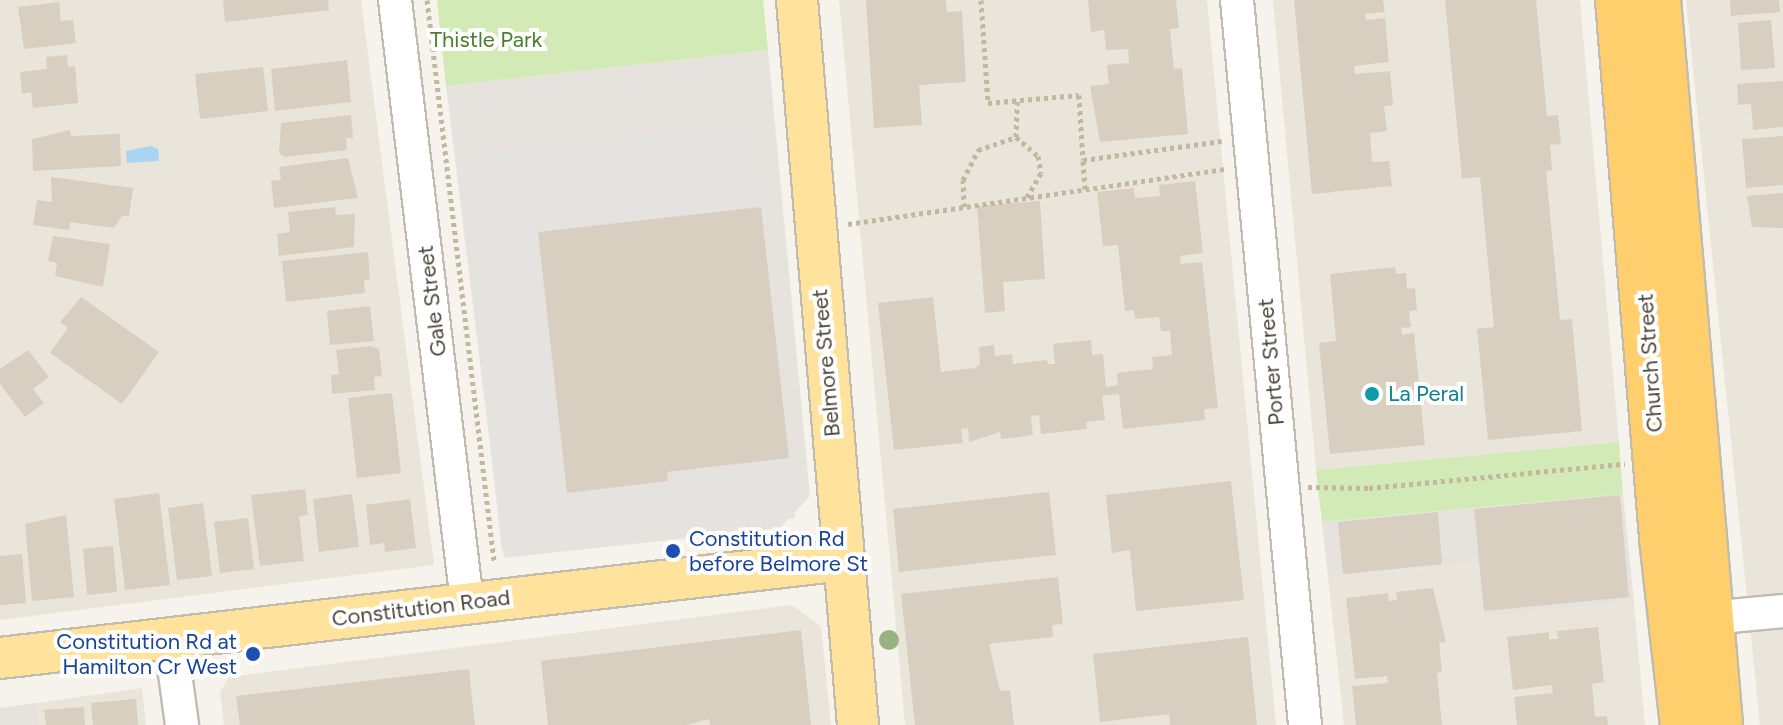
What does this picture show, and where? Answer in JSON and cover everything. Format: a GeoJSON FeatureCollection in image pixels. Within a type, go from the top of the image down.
{"type":"FeatureCollection","features":[{"type":"Feature","properties":{"kind":"highway","name":"Church Street"},"geometry":{"type":"LineString","coordinates":[[1618,0],[1662,538],[1683,725]]}},
{"type":"Feature","properties":{"kind":"highway","name":"Church Street"},"geometry":{"type":"LineString","coordinates":[[1658,0],[1720,725]]}},
{"type":"Feature","properties":{"kind":"main road","name":"Belmore Street"},"geometry":{"type":"LineString","coordinates":[[797,0],[858,725]]}},
{"type":"Feature","properties":{"kind":"main road","name":"Constitution Road"},"geometry":{"type":"LineString","coordinates":[[0,658],[843,560]]}},
{"type":"Feature","properties":{"kind":"street","name":"Gale Street"},"geometry":{"type":"LineString","coordinates":[[395,0],[467,602]]}},
{"type":"Feature","properties":{"kind":"street","name":"Porter Street"},"geometry":{"type":"LineString","coordinates":[[1237,0],[1305,725]]}},
{"type":"Feature","properties":{"kind":"street"},"geometry":{"type":"LineString","coordinates":[[1709,618],[1783,611]]}},
{"type":"Feature","properties":{"kind":"street"},"geometry":{"type":"LineString","coordinates":[[170,637],[182,725]]}},
{"type":"Feature","properties":{"kind":"path","name":"Gale Street"},"geometry":{"type":"LineString","coordinates":[[427,0],[494,561]]}},
{"type":"Feature","properties":{"kind":"path"},"geometry":{"type":"LineString","coordinates":[[981,0],[988,103],[1079,95],[1085,189]]}},
{"type":"Feature","properties":{"kind":"path"},"geometry":{"type":"LineString","coordinates":[[1016,137],[1017,101]]}},
{"type":"Feature","properties":{"kind":"path"},"geometry":{"type":"LineString","coordinates":[[1016,137],[1038,156],[1041,173],[1026,198]]}},
{"type":"Feature","properties":{"kind":"path"},"geometry":{"type":"LineString","coordinates":[[964,207],[963,180],[978,150],[1016,137]]}},
{"type":"Feature","properties":{"kind":"path"},"geometry":{"type":"LineString","coordinates":[[1083,160],[1233,139]]}},
{"type":"Feature","properties":{"kind":"path"},"geometry":{"type":"LineString","coordinates":[[843,225],[1235,168]]}},
{"type":"Feature","properties":{"kind":"path"},"geometry":{"type":"LineString","coordinates":[[1307,487],[1369,488],[1630,464]]}},
{"type":"Feature","properties":{"kind":"shaded area"},"geometry":{"type":"Polygon","coordinates":[[[0,0],[361,0],[434,565],[0,620],[0,0]]]}},
{"type":"Feature","properties":{"kind":"shaded area"},"geometry":{"type":"Polygon","coordinates":[[[839,0],[1207,0],[1276,725],[905,725],[839,0]]]}},
{"type":"Feature","properties":{"kind":"shaded area"},"geometry":{"type":"Polygon","coordinates":[[[1273,0],[1580,0],[1619,442],[1316,470],[1273,0]]]}},
{"type":"Feature","properties":{"kind":"shaded area"},"geometry":{"type":"Polygon","coordinates":[[[1686,0],[1783,0],[1783,725],[1760,725],[1686,0]]]}},
{"type":"Feature","properties":{"kind":"shaded area"},"geometry":{"type":"Polygon","coordinates":[[[768,50],[810,496],[780,528],[504,558],[446,86],[768,50]]]}},
{"type":"Feature","properties":{"kind":"shaded area"},"geometry":{"type":"Polygon","coordinates":[[[752,123],[761,207],[538,233],[567,493],[667,481],[667,472],[789,458],[795,518],[502,551],[458,156],[752,123]]]}},
{"type":"Feature","properties":{"kind":"shaded area"},"geometry":{"type":"Polygon","coordinates":[[[1623,494],[1634,602],[1484,617],[1478,563],[1328,577],[1322,522],[1623,494]]]}},
{"type":"Feature","properties":{"kind":"shaded area"},"geometry":{"type":"Polygon","coordinates":[[[1479,563],[1484,617],[1634,602],[1645,725],[1344,725],[1328,577],[1479,563]]]}},
{"type":"Feature","properties":{"kind":"shaded area"},"geometry":{"type":"Polygon","coordinates":[[[792,605],[821,626],[831,725],[224,725],[220,692],[229,677],[792,605]]]}},
{"type":"Feature","properties":{"kind":"shaded area"},"geometry":{"type":"Polygon","coordinates":[[[142,688],[146,725],[39,725],[37,703],[142,688]]]}},
{"type":"Feature","properties":{"kind":"shaded area"},"geometry":{"type":"Polygon","coordinates":[[[37,703],[39,725],[0,725],[0,708],[37,703]]]}},
{"type":"Feature","properties":{"kind":"green space","name":"Thistle Park"},"geometry":{"type":"Polygon","coordinates":[[[437,0],[763,0],[768,50],[446,86],[437,0]]]}},
{"type":"Feature","properties":{"kind":"green space"},"geometry":{"type":"Polygon","coordinates":[[[1619,442],[1623,494],[1322,522],[1316,470],[1619,442]]]}},
{"type":"Feature","properties":{"kind":"water"},"geometry":{"type":"Polygon","coordinates":[[[151,146],[158,149],[159,161],[127,163],[126,151],[151,146]]]}},
{"type":"Feature","properties":{"kind":"building"},"geometry":{"type":"Polygon","coordinates":[[[223,0],[328,0],[329,10],[225,22],[223,0]]]}},
{"type":"Feature","properties":{"kind":"building"},"geometry":{"type":"Polygon","coordinates":[[[866,0],[946,0],[947,12],[962,11],[966,82],[919,85],[922,125],[874,128],[866,0]]]}},
{"type":"Feature","properties":{"kind":"building"},"geometry":{"type":"Polygon","coordinates":[[[1088,0],[1176,0],[1179,28],[1170,29],[1174,69],[1182,68],[1188,134],[1100,142],[1090,86],[1109,84],[1107,65],[1129,63],[1128,49],[1106,50],[1104,30],[1091,32],[1088,0]]]}},
{"type":"Feature","properties":{"kind":"building"},"geometry":{"type":"Polygon","coordinates":[[[1294,0],[1383,0],[1385,12],[1365,14],[1366,20],[1385,18],[1389,62],[1354,66],[1355,74],[1390,71],[1393,105],[1384,106],[1387,131],[1370,133],[1372,162],[1389,161],[1392,186],[1312,194],[1294,0]]]}},
{"type":"Feature","properties":{"kind":"building"},"geometry":{"type":"Polygon","coordinates":[[[1445,0],[1536,0],[1547,116],[1558,115],[1561,144],[1550,145],[1552,170],[1546,171],[1560,320],[1572,319],[1582,431],[1488,440],[1477,329],[1494,327],[1480,177],[1462,179],[1445,0]]]}},
{"type":"Feature","properties":{"kind":"building"},"geometry":{"type":"Polygon","coordinates":[[[1730,0],[1779,0],[1780,12],[1731,16],[1730,0]]]}},
{"type":"Feature","properties":{"kind":"building"},"geometry":{"type":"Polygon","coordinates":[[[59,2],[61,21],[73,20],[76,43],[24,49],[18,7],[59,2]]]}},
{"type":"Feature","properties":{"kind":"building"},"geometry":{"type":"Polygon","coordinates":[[[1771,20],[1775,68],[1741,70],[1738,23],[1771,20]]]}},
{"type":"Feature","properties":{"kind":"building"},"geometry":{"type":"Polygon","coordinates":[[[67,55],[68,67],[75,66],[78,103],[33,108],[31,92],[22,94],[20,72],[47,69],[46,57],[67,55]]]}},
{"type":"Feature","properties":{"kind":"building"},"geometry":{"type":"Polygon","coordinates":[[[347,60],[351,102],[275,111],[271,69],[347,60]]]}},
{"type":"Feature","properties":{"kind":"building"},"geometry":{"type":"Polygon","coordinates":[[[263,67],[268,111],[200,119],[195,74],[263,67]]]}},
{"type":"Feature","properties":{"kind":"building"},"geometry":{"type":"Polygon","coordinates":[[[1783,81],[1783,127],[1753,130],[1751,104],[1738,105],[1737,84],[1783,81]]]}},
{"type":"Feature","properties":{"kind":"building"},"geometry":{"type":"Polygon","coordinates":[[[351,115],[353,138],[346,138],[347,150],[285,157],[279,153],[281,123],[351,115]]]}},
{"type":"Feature","properties":{"kind":"building"},"geometry":{"type":"Polygon","coordinates":[[[70,130],[71,136],[120,134],[121,166],[33,171],[32,139],[70,130]]]}},
{"type":"Feature","properties":{"kind":"building"},"geometry":{"type":"Polygon","coordinates":[[[1783,136],[1783,185],[1746,188],[1742,139],[1783,136]]]}},
{"type":"Feature","properties":{"kind":"building"},"geometry":{"type":"Polygon","coordinates":[[[348,158],[358,198],[274,208],[271,181],[281,180],[279,167],[348,158]]]}},
{"type":"Feature","properties":{"kind":"building"},"geometry":{"type":"Polygon","coordinates":[[[51,177],[133,188],[129,216],[122,216],[114,228],[70,222],[69,230],[33,225],[37,200],[52,202],[51,177]]]}},
{"type":"Feature","properties":{"kind":"building"},"geometry":{"type":"Polygon","coordinates":[[[1195,181],[1203,253],[1180,256],[1181,264],[1202,262],[1218,408],[1204,409],[1205,420],[1123,429],[1119,394],[1102,396],[1105,420],[1086,422],[1087,429],[1041,434],[1039,415],[1031,416],[1033,435],[1001,439],[1000,432],[969,442],[968,428],[961,429],[963,443],[894,450],[878,303],[933,297],[941,372],[975,368],[980,364],[979,347],[994,345],[995,356],[1012,354],[1013,364],[1047,360],[1048,364],[1055,364],[1053,344],[1091,340],[1092,355],[1103,354],[1106,387],[1118,385],[1117,373],[1153,369],[1152,357],[1172,355],[1170,331],[1161,331],[1159,317],[1135,319],[1134,310],[1125,311],[1118,245],[1103,246],[1097,192],[1134,188],[1135,198],[1160,196],[1159,185],[1195,181]]]}},
{"type":"Feature","properties":{"kind":"building"},"geometry":{"type":"Polygon","coordinates":[[[1783,193],[1783,228],[1752,227],[1747,196],[1783,193]]]}},
{"type":"Feature","properties":{"kind":"building"},"geometry":{"type":"Polygon","coordinates":[[[1040,201],[1045,279],[1003,282],[1005,311],[985,313],[977,206],[1040,201]]]}},
{"type":"Feature","properties":{"kind":"building"},"geometry":{"type":"Polygon","coordinates":[[[335,207],[336,215],[355,214],[354,247],[279,256],[277,234],[290,232],[288,212],[335,207]]]}},
{"type":"Feature","properties":{"kind":"building"},"geometry":{"type":"Polygon","coordinates":[[[761,207],[789,458],[667,472],[668,481],[567,493],[538,232],[761,207]]]}},
{"type":"Feature","properties":{"kind":"building"},"geometry":{"type":"Polygon","coordinates":[[[53,236],[110,244],[103,287],[55,276],[57,263],[48,261],[53,236]]]}},
{"type":"Feature","properties":{"kind":"building"},"geometry":{"type":"Polygon","coordinates":[[[368,252],[370,279],[364,280],[365,293],[286,302],[282,261],[368,252]]]}},
{"type":"Feature","properties":{"kind":"building","name":"La Peral"},"geometry":{"type":"Polygon","coordinates":[[[1395,267],[1396,274],[1406,273],[1407,289],[1415,288],[1417,310],[1409,311],[1411,327],[1401,328],[1402,335],[1414,333],[1425,445],[1330,454],[1319,343],[1336,341],[1330,274],[1395,267]]]}},
{"type":"Feature","properties":{"kind":"building"},"geometry":{"type":"Polygon","coordinates":[[[81,297],[159,352],[122,404],[50,353],[68,328],[60,322],[81,297]]]}},
{"type":"Feature","properties":{"kind":"building"},"geometry":{"type":"Polygon","coordinates":[[[370,306],[374,341],[330,345],[327,311],[370,306]]]}},
{"type":"Feature","properties":{"kind":"building"},"geometry":{"type":"Polygon","coordinates":[[[371,346],[379,349],[382,376],[374,377],[375,390],[332,394],[331,375],[339,374],[336,350],[371,346]]]}},
{"type":"Feature","properties":{"kind":"building"},"geometry":{"type":"Polygon","coordinates":[[[28,350],[49,377],[33,389],[44,403],[25,417],[0,384],[0,369],[28,350]]]}},
{"type":"Feature","properties":{"kind":"building"},"geometry":{"type":"Polygon","coordinates":[[[392,393],[401,473],[357,478],[348,398],[392,393]]]}},
{"type":"Feature","properties":{"kind":"building"},"geometry":{"type":"Polygon","coordinates":[[[1231,481],[1244,600],[1136,611],[1130,550],[1112,553],[1106,495],[1231,481]]]}},
{"type":"Feature","properties":{"kind":"building"},"geometry":{"type":"Polygon","coordinates":[[[305,489],[308,515],[299,516],[304,561],[260,566],[251,495],[305,489]]]}},
{"type":"Feature","properties":{"kind":"building"},"geometry":{"type":"Polygon","coordinates":[[[1049,492],[1056,555],[899,572],[893,509],[1049,492]]]}},
{"type":"Feature","properties":{"kind":"building"},"geometry":{"type":"Polygon","coordinates":[[[159,493],[170,585],[125,590],[114,499],[159,493]]]}},
{"type":"Feature","properties":{"kind":"building"},"geometry":{"type":"Polygon","coordinates":[[[352,494],[359,547],[319,552],[313,499],[352,494]]]}},
{"type":"Feature","properties":{"kind":"building"},"geometry":{"type":"Polygon","coordinates":[[[1620,495],[1629,597],[1484,611],[1474,509],[1620,495]]]}},
{"type":"Feature","properties":{"kind":"building"},"geometry":{"type":"Polygon","coordinates":[[[410,499],[416,548],[385,552],[384,543],[370,545],[366,505],[410,499]]]}},
{"type":"Feature","properties":{"kind":"building"},"geometry":{"type":"Polygon","coordinates":[[[203,503],[212,576],[177,580],[168,508],[203,503]]]}},
{"type":"Feature","properties":{"kind":"building"},"geometry":{"type":"Polygon","coordinates":[[[1438,512],[1442,564],[1343,574],[1338,522],[1438,512]]]}},
{"type":"Feature","properties":{"kind":"building"},"geometry":{"type":"Polygon","coordinates":[[[66,515],[74,597],[32,601],[25,524],[66,515]]]}},
{"type":"Feature","properties":{"kind":"building"},"geometry":{"type":"Polygon","coordinates":[[[248,518],[254,569],[220,573],[214,522],[248,518]]]}},
{"type":"Feature","properties":{"kind":"building"},"geometry":{"type":"Polygon","coordinates":[[[113,546],[117,592],[87,595],[83,549],[113,546]]]}},
{"type":"Feature","properties":{"kind":"building"},"geometry":{"type":"Polygon","coordinates":[[[22,554],[26,603],[0,605],[0,556],[22,554]]]}},
{"type":"Feature","properties":{"kind":"building"},"geometry":{"type":"Polygon","coordinates":[[[1058,577],[1063,624],[1052,625],[1053,637],[989,644],[1000,691],[1010,690],[1014,725],[915,725],[901,594],[1058,577]]]}},
{"type":"Feature","properties":{"kind":"building"},"geometry":{"type":"Polygon","coordinates":[[[1433,588],[1446,642],[1439,643],[1442,672],[1437,673],[1442,725],[1356,725],[1352,686],[1388,683],[1387,676],[1355,679],[1346,598],[1388,593],[1389,601],[1397,600],[1396,592],[1433,588]]]}},
{"type":"Feature","properties":{"kind":"building"},"geometry":{"type":"Polygon","coordinates":[[[1598,627],[1604,682],[1592,684],[1595,717],[1607,716],[1608,725],[1517,725],[1514,697],[1553,693],[1552,685],[1513,690],[1507,637],[1549,632],[1549,639],[1558,639],[1557,631],[1598,627]]]}},
{"type":"Feature","properties":{"kind":"building"},"geometry":{"type":"Polygon","coordinates":[[[801,630],[811,725],[710,725],[709,719],[687,725],[548,725],[541,661],[801,630]]]}},
{"type":"Feature","properties":{"kind":"building"},"geometry":{"type":"Polygon","coordinates":[[[1248,637],[1257,725],[1170,725],[1169,714],[1100,722],[1093,654],[1248,637]]]}},
{"type":"Feature","properties":{"kind":"building"},"geometry":{"type":"Polygon","coordinates":[[[469,669],[475,725],[240,725],[236,696],[469,669]]]}},
{"type":"Feature","properties":{"kind":"building"},"geometry":{"type":"Polygon","coordinates":[[[136,699],[138,725],[93,725],[91,703],[136,699]]]}},
{"type":"Feature","properties":{"kind":"building"},"geometry":{"type":"Polygon","coordinates":[[[84,707],[85,725],[46,725],[44,710],[84,707]]]}},
{"type":"Feature","properties":{"kind":"place","name":"La Peral"},"geometry":{"type":"Point","coordinates":[1372,394]}},
{"type":"Feature","properties":{"kind":"place","name":"Constitution Rd before Belmore St"},"geometry":{"type":"Point","coordinates":[673,551]}},
{"type":"Feature","properties":{"kind":"place","name":"Constitution Rd at Hamilton Cr West"},"geometry":{"type":"Point","coordinates":[253,654]}}]}
